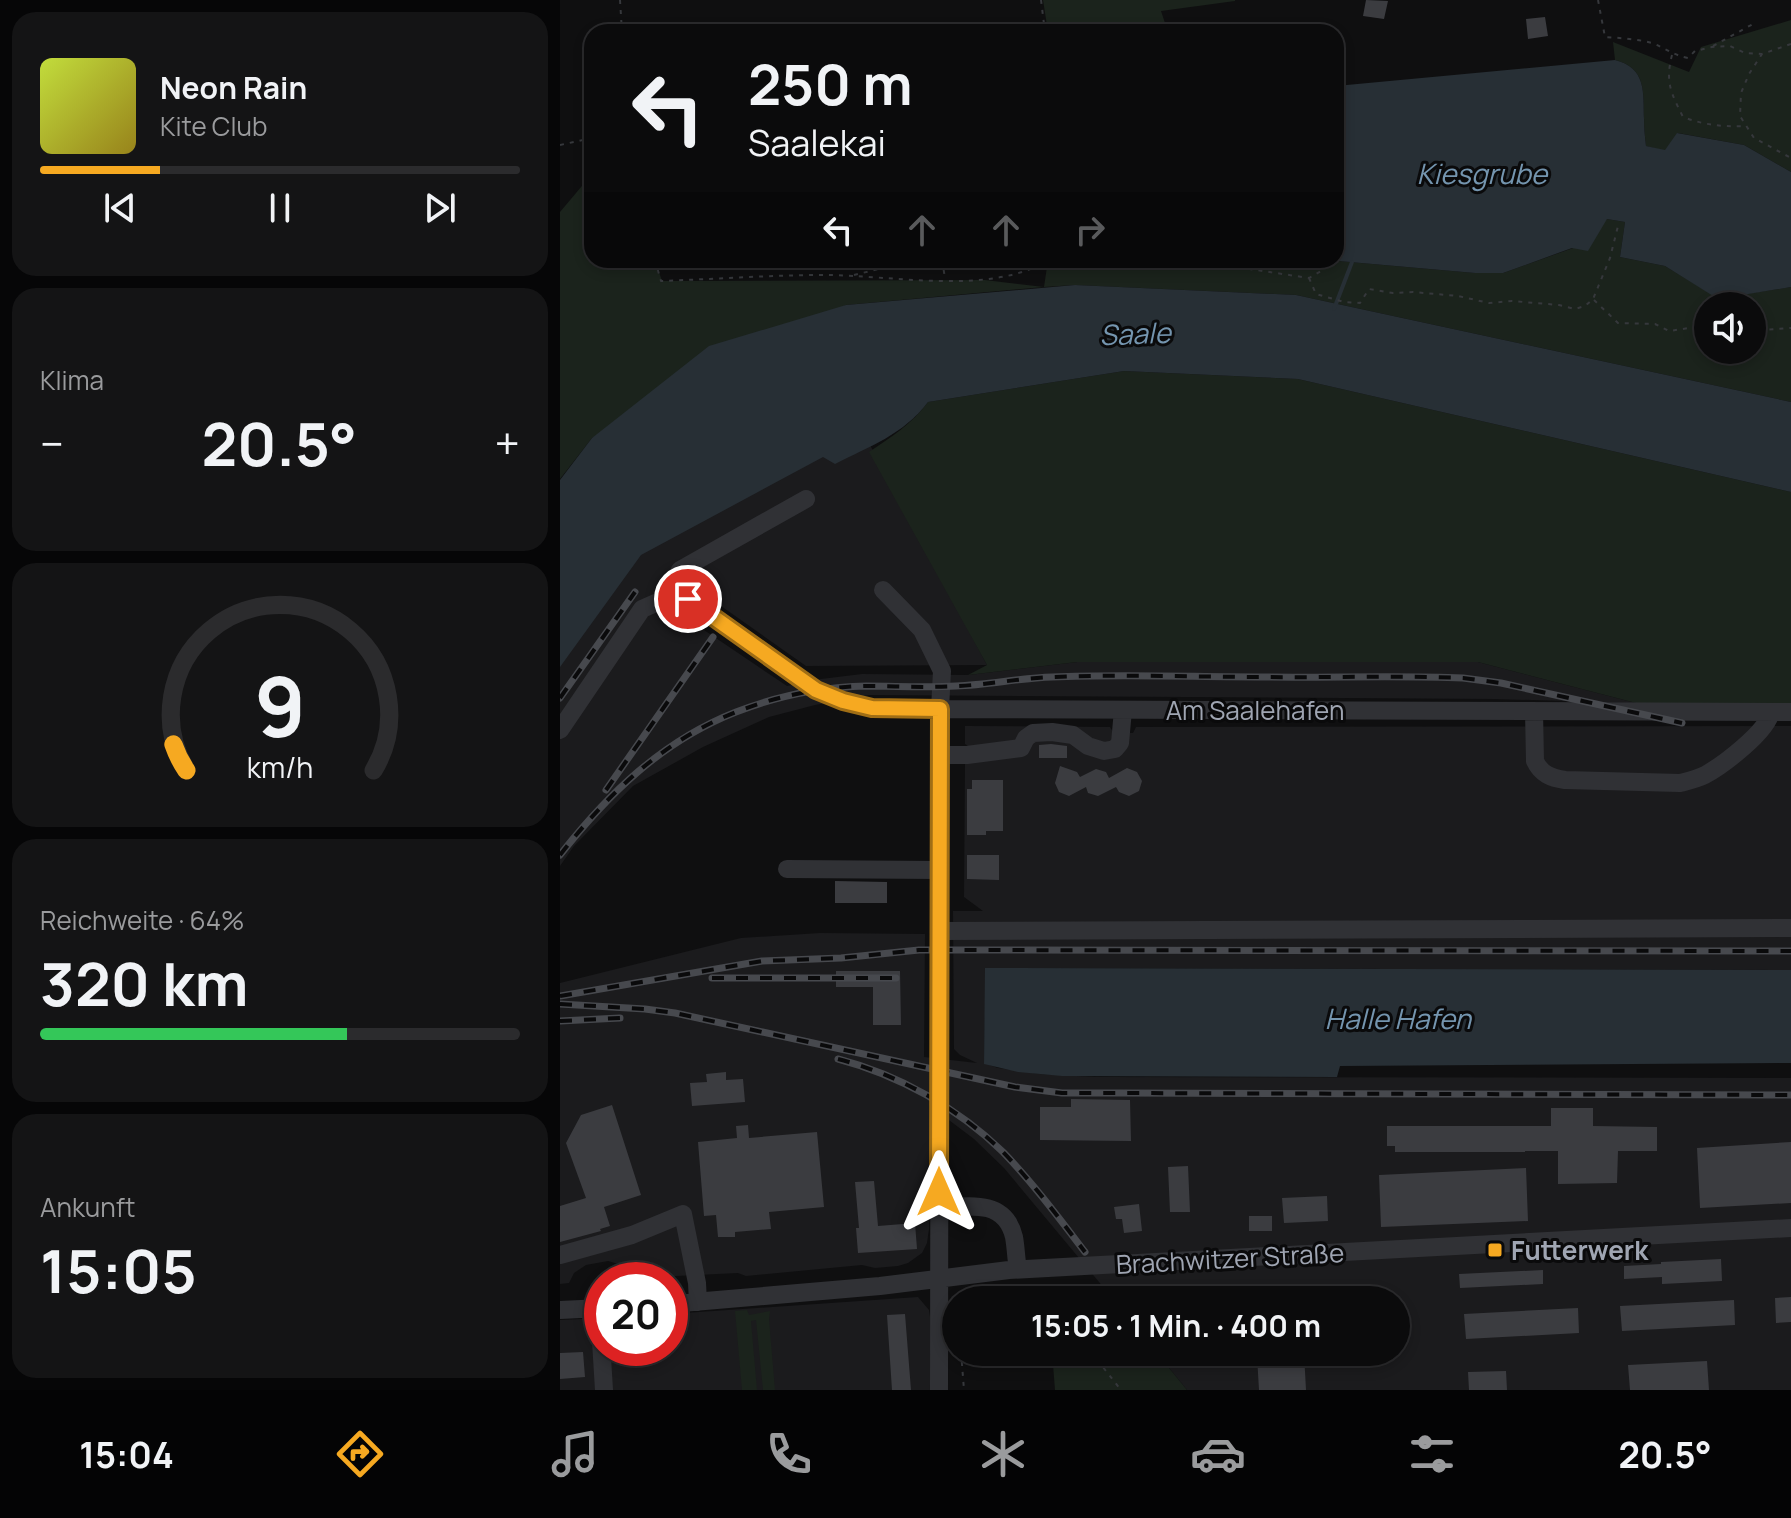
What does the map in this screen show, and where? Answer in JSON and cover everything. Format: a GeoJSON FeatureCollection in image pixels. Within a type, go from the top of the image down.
{"type":"FeatureCollection","features":[{"type":"Feature","properties":{"kind":"street"},"geometry":{"type":"LineString","coordinates":[[560,730],[642,609],[669,597],[680,570],[806,499]]}},
{"type":"Feature","properties":{"kind":"street"},"geometry":{"type":"LineString","coordinates":[[883,590],[922,630],[942,671],[939,1390]]}},
{"type":"Feature","properties":{"kind":"street","name":"Am Saalehafen"},"geometry":{"type":"LineString","coordinates":[[669,597],[688,599],[816,690],[872,708],[1791,712]]}},
{"type":"Feature","properties":{"kind":"street"},"geometry":{"type":"LineString","coordinates":[[940,755],[1021,748],[1033,733],[1052,732],[1073,735],[1088,746],[1104,751],[1115,749],[1120,743],[1123,710]]}},
{"type":"Feature","properties":{"kind":"street"},"geometry":{"type":"LineString","coordinates":[[1534,711],[1535,761],[1547,776],[1565,780],[1680,783],[1696,779],[1717,767],[1761,731],[1769,721],[1771,712]]}},
{"type":"Feature","properties":{"kind":"street"},"geometry":{"type":"LineString","coordinates":[[787,869],[940,870]]}},
{"type":"Feature","properties":{"kind":"street"},"geometry":{"type":"LineString","coordinates":[[940,931],[1791,928]]}},
{"type":"Feature","properties":{"kind":"street"},"geometry":{"type":"LineString","coordinates":[[940,1208],[988,1207],[1005,1219],[1014,1237],[1018,1269]]}},
{"type":"Feature","properties":{"kind":"street"},"geometry":{"type":"LineString","coordinates":[[560,1255],[632,1235],[683,1214],[698,1302]]}},
{"type":"Feature","properties":{"kind":"street","name":"Brachwitzer Straße"},"geometry":{"type":"LineString","coordinates":[[688,1303],[880,1286],[1018,1269],[1791,1228]]}},
{"type":"Feature","properties":{"kind":"street"},"geometry":{"type":"LineString","coordinates":[[560,1310],[584,1309]]}},
{"type":"Feature","properties":{"kind":"street"},"geometry":{"type":"LineString","coordinates":[[603,1366],[604,1390]]}},
{"type":"Feature","properties":{"kind":"path"},"geometry":{"type":"LineString","coordinates":[[620,0],[622,24]]}},
{"type":"Feature","properties":{"kind":"path"},"geometry":{"type":"LineString","coordinates":[[1041,0],[1044,24]]}},
{"type":"Feature","properties":{"kind":"path"},"geometry":{"type":"LineString","coordinates":[[1598,0],[1605,37],[1649,42],[1672,55],[1688,58],[1695,51],[1730,46],[1745,53],[1762,54],[1791,44]]}},
{"type":"Feature","properties":{"kind":"path"},"geometry":{"type":"LineString","coordinates":[[1712,47],[1753,24]]}},
{"type":"Feature","properties":{"kind":"path"},"geometry":{"type":"LineString","coordinates":[[1762,54],[1741,93],[1740,116],[1754,138],[1791,158]]}},
{"type":"Feature","properties":{"kind":"path"},"geometry":{"type":"LineString","coordinates":[[1672,55],[1668,72],[1670,90],[1683,117],[1722,127],[1746,125]]}},
{"type":"Feature","properties":{"kind":"path"},"geometry":{"type":"LineString","coordinates":[[560,145],[584,140]]}},
{"type":"Feature","properties":{"kind":"path"},"geometry":{"type":"LineString","coordinates":[[1309,278],[1316,294],[1340,301],[1360,303],[1369,289],[1458,296],[1489,303],[1512,301],[1559,305],[1575,309],[1593,299],[1610,258],[1618,226]]}},
{"type":"Feature","properties":{"kind":"path"},"geometry":{"type":"LineString","coordinates":[[657,268],[661,281],[827,275],[985,280],[1035,268]]}},
{"type":"Feature","properties":{"kind":"path"},"geometry":{"type":"LineString","coordinates":[[851,276],[883,268]]}},
{"type":"Feature","properties":{"kind":"path"},"geometry":{"type":"LineString","coordinates":[[944,268],[945,280]]}},
{"type":"Feature","properties":{"kind":"path"},"geometry":{"type":"LineString","coordinates":[[1243,268],[1309,278],[1324,268]]}},
{"type":"Feature","properties":{"kind":"path"},"geometry":{"type":"LineString","coordinates":[[1593,299],[1618,323],[1655,324],[1669,331],[1694,329]]}},
{"type":"Feature","properties":{"kind":"path"},"geometry":{"type":"LineString","coordinates":[[1766,330],[1791,328]]}},
{"type":"Feature","properties":{"kind":"path"},"geometry":{"type":"LineString","coordinates":[[962,1366],[964,1390]]}},
{"type":"Feature","properties":{"kind":"path"},"geometry":{"type":"LineString","coordinates":[[1102,1366],[1121,1390]]}},
{"type":"Feature","properties":{"kind":"shaded area"},"geometry":{"type":"Polygon","coordinates":[[[1043,0],[1235,0],[1161,11],[1165,24],[1047,24],[1043,0]]]}},
{"type":"Feature","properties":{"kind":"shaded area"},"geometry":{"type":"Polygon","coordinates":[[[1791,20],[1791,172],[1744,145],[1678,133],[1665,151],[1646,146],[1641,83],[1633,69],[1615,60],[1613,42],[1689,72],[1701,47],[1791,20]]]}},
{"type":"Feature","properties":{"kind":"shaded area"},"geometry":{"type":"Polygon","coordinates":[[[584,184],[584,268],[658,268],[662,281],[985,280],[1044,287],[846,305],[592,438],[560,479],[560,212],[584,184]]]}},
{"type":"Feature","properties":{"kind":"shaded area"},"geometry":{"type":"Polygon","coordinates":[[[1607,219],[1625,222],[1620,257],[1665,266],[1708,292],[1694,292],[1694,364],[1766,364],[1766,292],[1758,292],[1791,287],[1791,402],[1296,295],[1075,285],[1044,287],[1047,268],[1344,268],[1344,261],[1503,273],[1573,248],[1607,219]]]}},
{"type":"Feature","properties":{"kind":"shaded area"},"geometry":{"type":"Polygon","coordinates":[[[1124,371],[1298,379],[1791,492],[1791,704],[1636,703],[1478,662],[1077,662],[968,675],[987,665],[869,452],[908,424],[928,402],[1124,371]]]}},
{"type":"Feature","properties":{"kind":"shaded area"},"geometry":{"type":"Polygon","coordinates":[[[853,413],[987,665],[806,666],[721,606],[704,630],[787,686],[862,674],[968,675],[1077,662],[1478,662],[1636,703],[1493,699],[869,695],[769,717],[703,747],[633,786],[574,846],[560,866],[560,629],[626,535],[853,413]]]}},
{"type":"Feature","properties":{"kind":"shaded area"},"geometry":{"type":"Polygon","coordinates":[[[965,726],[1110,727],[1113,732],[1133,733],[1136,727],[1791,726],[1791,970],[986,968],[984,1063],[1040,1074],[1095,1077],[1791,1078],[1791,1390],[1187,1390],[1167,1366],[1410,1366],[1410,1286],[1102,1286],[1004,1168],[974,1139],[929,1105],[929,1229],[922,1253],[908,1263],[746,1276],[738,1273],[688,1275],[688,1262],[584,1262],[584,1266],[574,1273],[569,1283],[560,1284],[560,983],[741,938],[820,933],[925,934],[924,1057],[977,1063],[954,1049],[953,911],[983,911],[964,897],[965,763],[968,746],[965,744],[965,726]]]}},
{"type":"Feature","properties":{"kind":"shaded area"},"geometry":{"type":"Polygon","coordinates":[[[918,1297],[929,1310],[930,1317],[931,1390],[560,1390],[560,1320],[584,1319],[584,1366],[688,1366],[688,1313],[918,1297]]]}},
{"type":"Feature","properties":{"kind":"shaded area"},"geometry":{"type":"Polygon","coordinates":[[[747,1310],[749,1315],[770,1311],[775,1390],[763,1390],[756,1320],[751,1321],[757,1390],[742,1390],[735,1311],[747,1310]]]}},
{"type":"Feature","properties":{"kind":"shaded area"},"geometry":{"type":"Polygon","coordinates":[[[1053,1366],[1167,1366],[1187,1390],[1055,1390],[1053,1366]]]}},
{"type":"Feature","properties":{"kind":"water","name":"Kiesgrube"},"geometry":{"type":"Polygon","coordinates":[[[1615,60],[1633,69],[1641,83],[1646,146],[1665,150],[1677,133],[1744,145],[1791,172],[1791,287],[1761,292],[1707,292],[1665,266],[1620,257],[1625,222],[1607,219],[1588,251],[1572,248],[1503,273],[1344,261],[1344,85],[1615,60]]]}},
{"type":"Feature","properties":{"kind":"water","name":"Saale"},"geometry":{"type":"Polygon","coordinates":[[[1075,285],[1296,295],[1791,402],[1791,492],[1298,379],[1124,371],[928,402],[908,423],[873,445],[835,464],[823,457],[641,555],[560,667],[560,480],[592,438],[709,346],[846,305],[1075,285]]]}},
{"type":"Feature","properties":{"kind":"water","name":"Halle Hafen"},"geometry":{"type":"Polygon","coordinates":[[[985,968],[1791,970],[1791,1063],[1340,1066],[1337,1077],[1062,1076],[1018,1072],[984,1064],[985,968]]]}},
{"type":"Feature","properties":{"kind":"building"},"geometry":{"type":"Polygon","coordinates":[[[1366,0],[1388,1],[1384,19],[1363,16],[1366,0]]]}},
{"type":"Feature","properties":{"kind":"building"},"geometry":{"type":"Polygon","coordinates":[[[1545,17],[1548,36],[1528,39],[1526,19],[1545,17]]]}},
{"type":"Feature","properties":{"kind":"building"},"geometry":{"type":"Polygon","coordinates":[[[1039,745],[1067,746],[1067,758],[1039,758],[1039,745]]]}},
{"type":"Feature","properties":{"kind":"building"},"geometry":{"type":"Polygon","coordinates":[[[1060,766],[1077,772],[1080,777],[1096,769],[1106,772],[1109,778],[1127,768],[1137,772],[1142,781],[1139,791],[1129,796],[1119,792],[1116,787],[1098,796],[1088,793],[1086,787],[1069,796],[1059,792],[1055,783],[1060,766]]]}},
{"type":"Feature","properties":{"kind":"building"},"geometry":{"type":"Polygon","coordinates":[[[972,780],[1003,780],[1003,831],[967,835],[967,789],[972,789],[972,780]]]}},
{"type":"Feature","properties":{"kind":"building"},"geometry":{"type":"Polygon","coordinates":[[[967,855],[999,855],[999,880],[967,879],[967,855]]]}},
{"type":"Feature","properties":{"kind":"building"},"geometry":{"type":"Polygon","coordinates":[[[835,881],[887,882],[887,903],[835,903],[835,881]]]}},
{"type":"Feature","properties":{"kind":"building"},"geometry":{"type":"Polygon","coordinates":[[[836,971],[900,971],[901,1025],[873,1025],[873,987],[836,987],[836,971]]]}},
{"type":"Feature","properties":{"kind":"building"},"geometry":{"type":"Polygon","coordinates":[[[726,1072],[726,1080],[743,1079],[745,1102],[692,1106],[690,1083],[707,1082],[706,1074],[726,1072]]]}},
{"type":"Feature","properties":{"kind":"building"},"geometry":{"type":"Polygon","coordinates":[[[1071,1099],[1130,1100],[1131,1141],[1040,1140],[1040,1107],[1071,1107],[1071,1099]]]}},
{"type":"Feature","properties":{"kind":"building"},"geometry":{"type":"Polygon","coordinates":[[[612,1105],[641,1195],[604,1207],[610,1226],[560,1242],[560,1206],[586,1198],[566,1143],[581,1115],[612,1105]]]}},
{"type":"Feature","properties":{"kind":"building"},"geometry":{"type":"Polygon","coordinates":[[[1551,1108],[1593,1108],[1593,1126],[1657,1127],[1657,1151],[1618,1151],[1617,1183],[1558,1184],[1558,1151],[1395,1152],[1395,1146],[1387,1146],[1387,1126],[1551,1126],[1551,1108]]]}},
{"type":"Feature","properties":{"kind":"building"},"geometry":{"type":"Polygon","coordinates":[[[748,1125],[749,1138],[817,1132],[824,1207],[769,1212],[771,1229],[735,1232],[735,1237],[718,1237],[716,1215],[704,1216],[698,1142],[737,1138],[736,1126],[748,1125]]]}},
{"type":"Feature","properties":{"kind":"building"},"geometry":{"type":"Polygon","coordinates":[[[1791,1142],[1791,1203],[1700,1208],[1697,1148],[1791,1142]]]}},
{"type":"Feature","properties":{"kind":"building"},"geometry":{"type":"Polygon","coordinates":[[[1188,1166],[1190,1212],[1170,1212],[1168,1167],[1188,1166]]]}},
{"type":"Feature","properties":{"kind":"building"},"geometry":{"type":"Polygon","coordinates":[[[1526,1168],[1528,1221],[1381,1227],[1379,1175],[1526,1168]]]}},
{"type":"Feature","properties":{"kind":"building"},"geometry":{"type":"Polygon","coordinates":[[[874,1181],[878,1226],[915,1223],[917,1249],[858,1253],[855,1182],[874,1181]]]}},
{"type":"Feature","properties":{"kind":"building"},"geometry":{"type":"Polygon","coordinates":[[[1327,1196],[1328,1221],[1284,1223],[1282,1198],[1327,1196]]]}},
{"type":"Feature","properties":{"kind":"building"},"geometry":{"type":"Polygon","coordinates":[[[1139,1204],[1142,1231],[1124,1233],[1122,1219],[1116,1219],[1114,1207],[1139,1204]]]}},
{"type":"Feature","properties":{"kind":"building"},"geometry":{"type":"Polygon","coordinates":[[[1249,1216],[1272,1216],[1272,1231],[1249,1231],[1249,1216]]]}},
{"type":"Feature","properties":{"kind":"building"},"geometry":{"type":"Polygon","coordinates":[[[1721,1259],[1722,1281],[1662,1284],[1662,1277],[1624,1279],[1624,1266],[1721,1259]]]}},
{"type":"Feature","properties":{"kind":"building"},"geometry":{"type":"Polygon","coordinates":[[[1543,1270],[1543,1284],[1460,1288],[1459,1274],[1543,1270]]]}},
{"type":"Feature","properties":{"kind":"building"},"geometry":{"type":"Polygon","coordinates":[[[1791,1297],[1791,1322],[1776,1323],[1775,1298],[1791,1297]]]}},
{"type":"Feature","properties":{"kind":"building"},"geometry":{"type":"Polygon","coordinates":[[[1734,1300],[1735,1325],[1622,1331],[1620,1306],[1734,1300]]]}},
{"type":"Feature","properties":{"kind":"building"},"geometry":{"type":"Polygon","coordinates":[[[1578,1308],[1579,1333],[1466,1339],[1464,1314],[1578,1308]]]}},
{"type":"Feature","properties":{"kind":"building"},"geometry":{"type":"Polygon","coordinates":[[[905,1314],[911,1390],[892,1390],[887,1315],[905,1314]]]}},
{"type":"Feature","properties":{"kind":"building"},"geometry":{"type":"Polygon","coordinates":[[[583,1352],[585,1377],[560,1379],[560,1353],[583,1352]]]}},
{"type":"Feature","properties":{"kind":"building"},"geometry":{"type":"Polygon","coordinates":[[[1707,1361],[1709,1390],[1630,1390],[1628,1365],[1707,1361]]]}},
{"type":"Feature","properties":{"kind":"building"},"geometry":{"type":"Polygon","coordinates":[[[1258,1366],[1305,1366],[1306,1390],[1259,1390],[1258,1366]]]}},
{"type":"Feature","properties":{"kind":"building"},"geometry":{"type":"Polygon","coordinates":[[[1506,1371],[1507,1390],[1469,1390],[1468,1372],[1506,1371]]]}},
{"type":"Feature","properties":{"kind":"waterway"},"geometry":{"type":"LineString","coordinates":[[1334,309],[1352,262]]}},
{"type":"Feature","properties":{"kind":"railway"},"geometry":{"type":"LineString","coordinates":[[560,698],[635,592]]}},
{"type":"Feature","properties":{"kind":"railway"},"geometry":{"type":"LineString","coordinates":[[606,790],[713,637]]}},
{"type":"Feature","properties":{"kind":"railway"},"geometry":{"type":"LineString","coordinates":[[560,855],[617,791],[684,738],[752,706],[832,688],[945,687],[1079,676],[1463,678],[1501,683],[1682,723]]}},
{"type":"Feature","properties":{"kind":"railway"},"geometry":{"type":"LineString","coordinates":[[560,996],[762,961],[841,958],[919,950],[1791,951]]}},
{"type":"Feature","properties":{"kind":"railway"},"geometry":{"type":"LineString","coordinates":[[712,978],[896,978]]}},
{"type":"Feature","properties":{"kind":"railway"},"geometry":{"type":"LineString","coordinates":[[560,1004],[675,1013],[1015,1087],[1062,1093],[1791,1095]]}},
{"type":"Feature","properties":{"kind":"railway"},"geometry":{"type":"LineString","coordinates":[[560,1021],[620,1018]]}},
{"type":"Feature","properties":{"kind":"railway"},"geometry":{"type":"LineString","coordinates":[[838,1059],[905,1084],[967,1121],[1014,1164],[1085,1252]]}},
{"type":"Feature","properties":{"kind":"place","name":"Futterwerk"},"geometry":{"type":"Point","coordinates":[1495,1250]}},
{"type":"Feature","properties":{"kind":"route"},"geometry":{"type":"LineString","coordinates":[[688,599],[816,690],[872,708],[940,709],[939,1192]]}}]}
